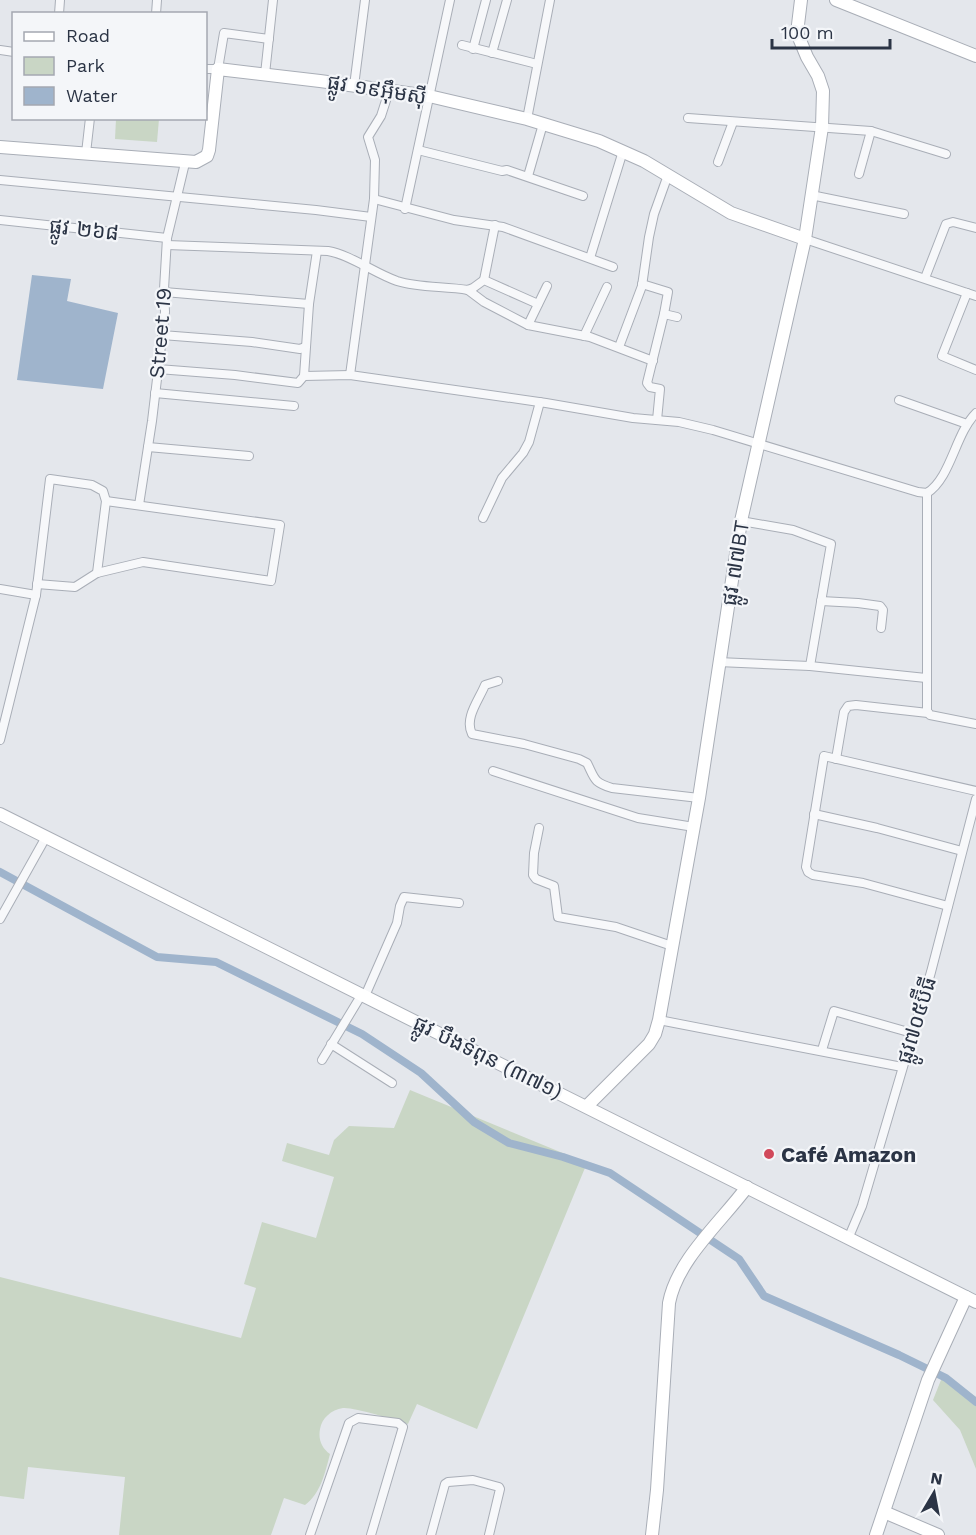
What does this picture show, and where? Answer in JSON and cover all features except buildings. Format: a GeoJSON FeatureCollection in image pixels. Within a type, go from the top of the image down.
{"type":"FeatureCollection","features":[{"type":"Feature","properties":{"kind":"street"},"geometry":{"type":"LineString","coordinates":[[265,74],[273,0]]}},
{"type":"Feature","properties":{"kind":"street"},"geometry":{"type":"LineString","coordinates":[[354,86],[364,0]]}},
{"type":"Feature","properties":{"kind":"street"},"geometry":{"type":"LineString","coordinates":[[405,209],[450,0]]}},
{"type":"Feature","properties":{"kind":"street"},"geometry":{"type":"LineString","coordinates":[[472,49],[486,0]]}},
{"type":"Feature","properties":{"kind":"street"},"geometry":{"type":"LineString","coordinates":[[492,54],[507,0]]}},
{"type":"Feature","properties":{"kind":"street"},"geometry":{"type":"LineString","coordinates":[[527,119],[550,0]]}},
{"type":"Feature","properties":{"kind":"street","name":"ផ្លូវ ៧៧BT"},"geometry":{"type":"LineString","coordinates":[[587,1106],[649,1044],[659,1020],[699,798],[741,521],[805,239],[822,127],[823,91],[797,33],[801,0]]}},
{"type":"Feature","properties":{"kind":"street"},"geometry":{"type":"LineString","coordinates":[[836,0],[976,56]]}},
{"type":"Feature","properties":{"kind":"street"},"geometry":{"type":"LineString","coordinates":[[0,147],[185,163],[201,161],[207,156],[209,150],[212,69],[224,33],[270,39]]}},
{"type":"Feature","properties":{"kind":"street"},"geometry":{"type":"LineString","coordinates":[[462,45],[537,64]]}},
{"type":"Feature","properties":{"kind":"street"},"geometry":{"type":"LineString","coordinates":[[0,50],[0,57]]}},
{"type":"Feature","properties":{"kind":"street","name":"ផ្លូវ ១៩អ៊ឹមស៊ី"},"geometry":{"type":"LineString","coordinates":[[212,69],[429,96],[527,119],[599,141],[623,151],[731,213],[805,239]]}},
{"type":"Feature","properties":{"kind":"street"},"geometry":{"type":"LineString","coordinates":[[350,375],[374,199],[375,160],[368,137],[381,116],[389,91]]}},
{"type":"Feature","properties":{"kind":"street"},"geometry":{"type":"LineString","coordinates":[[688,118],[871,131],[946,154]]}},
{"type":"Feature","properties":{"kind":"street"},"geometry":{"type":"LineString","coordinates":[[86,153],[90,120]]}},
{"type":"Feature","properties":{"kind":"street"},"geometry":{"type":"LineString","coordinates":[[718,162],[733,122]]}},
{"type":"Feature","properties":{"kind":"street"},"geometry":{"type":"LineString","coordinates":[[528,176],[543,124]]}},
{"type":"Feature","properties":{"kind":"street"},"geometry":{"type":"LineString","coordinates":[[859,174],[871,131]]}},
{"type":"Feature","properties":{"kind":"street"},"geometry":{"type":"LineString","coordinates":[[418,150],[528,176],[583,196]]}},
{"type":"Feature","properties":{"kind":"street"},"geometry":{"type":"LineString","coordinates":[[590,258],[623,151]]}},
{"type":"Feature","properties":{"kind":"street","name":"Street 19"},"geometry":{"type":"LineString","coordinates":[[139,505],[165,312],[167,242],[185,163]]}},
{"type":"Feature","properties":{"kind":"street"},"geometry":{"type":"LineString","coordinates":[[619,347],[642,284],[654,213],[668,175]]}},
{"type":"Feature","properties":{"kind":"street"},"geometry":{"type":"LineString","coordinates":[[0,180],[371,217]]}},
{"type":"Feature","properties":{"kind":"street"},"geometry":{"type":"LineString","coordinates":[[811,195],[904,214]]}},
{"type":"Feature","properties":{"kind":"street"},"geometry":{"type":"LineString","coordinates":[[374,199],[405,209],[454,220],[495,225],[613,267]]}},
{"type":"Feature","properties":{"kind":"street","name":"ផ្លូវ ២៦៨"},"geometry":{"type":"LineString","coordinates":[[0,220],[167,242],[341,253],[364,267],[408,284],[468,290]]}},
{"type":"Feature","properties":{"kind":"street"},"geometry":{"type":"LineString","coordinates":[[925,278],[946,225],[954,222],[976,228]]}},
{"type":"Feature","properties":{"kind":"street"},"geometry":{"type":"LineString","coordinates":[[495,225],[484,280],[468,290],[484,302],[528,325],[584,336],[653,361]]}},
{"type":"Feature","properties":{"kind":"street"},"geometry":{"type":"LineString","coordinates":[[805,239],[972,294],[942,356],[976,370]]}},
{"type":"Feature","properties":{"kind":"street"},"geometry":{"type":"LineString","coordinates":[[158,369],[298,383],[304,376],[309,304],[317,251]]}},
{"type":"Feature","properties":{"kind":"street"},"geometry":{"type":"LineString","coordinates":[[484,280],[538,304]]}},
{"type":"Feature","properties":{"kind":"street"},"geometry":{"type":"LineString","coordinates":[[642,284],[668,292],[647,383],[650,387],[660,389],[657,420]]}},
{"type":"Feature","properties":{"kind":"street"},"geometry":{"type":"LineString","coordinates":[[528,325],[547,286]]}},
{"type":"Feature","properties":{"kind":"street"},"geometry":{"type":"LineString","coordinates":[[584,336],[607,287]]}},
{"type":"Feature","properties":{"kind":"street"},"geometry":{"type":"LineString","coordinates":[[164,292],[309,304]]}},
{"type":"Feature","properties":{"kind":"street"},"geometry":{"type":"LineString","coordinates":[[664,314],[677,317]]}},
{"type":"Feature","properties":{"kind":"street"},"geometry":{"type":"LineString","coordinates":[[162,335],[252,342],[300,349],[305,347]]}},
{"type":"Feature","properties":{"kind":"street"},"geometry":{"type":"LineString","coordinates":[[304,376],[350,375],[540,402],[633,418],[679,422],[927,493],[936,486],[976,413]]}},
{"type":"Feature","properties":{"kind":"street"},"geometry":{"type":"LineString","coordinates":[[155,393],[294,406]]}},
{"type":"Feature","properties":{"kind":"street"},"geometry":{"type":"LineString","coordinates":[[899,400],[968,424]]}},
{"type":"Feature","properties":{"kind":"street"},"geometry":{"type":"LineString","coordinates":[[483,518],[502,478],[523,453],[529,442],[540,402]]}},
{"type":"Feature","properties":{"kind":"street"},"geometry":{"type":"LineString","coordinates":[[148,447],[249,456]]}},
{"type":"Feature","properties":{"kind":"street"},"geometry":{"type":"LineString","coordinates":[[0,740],[36,595],[48,481],[53,478],[92,485],[103,491],[106,501],[97,573]]}},
{"type":"Feature","properties":{"kind":"street"},"geometry":{"type":"LineString","coordinates":[[927,493],[926,678],[928,713]]}},
{"type":"Feature","properties":{"kind":"street"},"geometry":{"type":"LineString","coordinates":[[37,584],[75,586],[97,573],[143,562],[271,581],[280,525],[106,501]]}},
{"type":"Feature","properties":{"kind":"street"},"geometry":{"type":"LineString","coordinates":[[741,521],[793,530],[831,544],[810,666]]}},
{"type":"Feature","properties":{"kind":"street"},"geometry":{"type":"LineString","coordinates":[[0,589],[36,595]]}},
{"type":"Feature","properties":{"kind":"street"},"geometry":{"type":"LineString","coordinates":[[821,601],[880,606],[883,610],[881,628]]}},
{"type":"Feature","properties":{"kind":"street"},"geometry":{"type":"LineString","coordinates":[[718,662],[810,666],[926,678]]}},
{"type":"Feature","properties":{"kind":"street"},"geometry":{"type":"LineString","coordinates":[[498,681],[485,685],[472,711],[470,730],[472,734],[524,744],[579,759],[587,763],[593,779],[612,788],[699,798]]}},
{"type":"Feature","properties":{"kind":"street"},"geometry":{"type":"LineString","coordinates":[[836,759],[844,712],[848,706],[928,713],[976,724]]}},
{"type":"Feature","properties":{"kind":"street"},"geometry":{"type":"LineString","coordinates":[[948,906],[863,883],[810,874],[806,867],[824,756],[976,790]]}},
{"type":"Feature","properties":{"kind":"street"},"geometry":{"type":"LineString","coordinates":[[493,771],[638,818],[694,827]]}},
{"type":"Feature","properties":{"kind":"street","name":"ផ្លូវ៧០៥ប៊ីធី"},"geometry":{"type":"LineString","coordinates":[[848,1239],[862,1206],[976,800]]}},
{"type":"Feature","properties":{"kind":"street","name":"ផ្លូវ បឹងទំពុន (៣៧១)"},"geometry":{"type":"LineString","coordinates":[[0,814],[971,1299]]}},
{"type":"Feature","properties":{"kind":"street"},"geometry":{"type":"LineString","coordinates":[[814,814],[962,850]]}},
{"type":"Feature","properties":{"kind":"street"},"geometry":{"type":"LineString","coordinates":[[539,828],[532,875],[554,886],[558,917],[616,927],[672,946]]}},
{"type":"Feature","properties":{"kind":"street"},"geometry":{"type":"LineString","coordinates":[[0,919],[46,837]]}},
{"type":"Feature","properties":{"kind":"street"},"geometry":{"type":"LineString","coordinates":[[322,1060],[364,995],[397,923],[404,897],[459,903]]}},
{"type":"Feature","properties":{"kind":"street"},"geometry":{"type":"LineString","coordinates":[[822,1050],[834,1011],[912,1033]]}},
{"type":"Feature","properties":{"kind":"street"},"geometry":{"type":"LineString","coordinates":[[659,1020],[902,1067]]}},
{"type":"Feature","properties":{"kind":"street"},"geometry":{"type":"LineString","coordinates":[[331,1044],[392,1083]]}},
{"type":"Feature","properties":{"kind":"street"},"geometry":{"type":"LineString","coordinates":[[652,1535],[669,1303],[675,1281],[682,1268],[747,1187]]}},
{"type":"Feature","properties":{"kind":"street"},"geometry":{"type":"LineString","coordinates":[[876,1535],[928,1380],[941,1350],[971,1299]]}},
{"type":"Feature","properties":{"kind":"street"},"geometry":{"type":"LineString","coordinates":[[310,1535],[349,1423],[358,1418],[398,1423],[403,1427],[371,1535]]}},
{"type":"Feature","properties":{"kind":"street"},"geometry":{"type":"LineString","coordinates":[[431,1535],[445,1484],[473,1480],[499,1487],[500,1490],[489,1535]]}},
{"type":"Feature","properties":{"kind":"street"},"geometry":{"type":"LineString","coordinates":[[884,1512],[938,1535]]}},
{"type":"Feature","properties":{"kind":"green space"},"geometry":{"type":"Polygon","coordinates":[[[116,120],[159,120],[157,142],[115,139],[116,120]]]}},
{"type":"Feature","properties":{"kind":"green space"},"geometry":{"type":"Polygon","coordinates":[[[410,1090],[587,1163],[477,1429],[417,1404],[408,1424],[356,1410],[343,1408],[335,1411],[325,1418],[320,1429],[321,1443],[330,1454],[319,1489],[305,1505],[284,1498],[271,1535],[119,1535],[125,1477],[28,1467],[24,1499],[0,1496],[0,1277],[241,1338],[256,1288],[244,1284],[262,1222],[316,1238],[334,1177],[282,1161],[287,1143],[329,1155],[334,1140],[349,1126],[394,1128],[410,1090]]]}},
{"type":"Feature","properties":{"kind":"green space"},"geometry":{"type":"Polygon","coordinates":[[[943,1375],[976,1397],[976,1469],[960,1430],[933,1400],[943,1375]]]}},
{"type":"Feature","properties":{"kind":"water"},"geometry":{"type":"Polygon","coordinates":[[[32,275],[71,279],[67,301],[118,313],[103,389],[17,380],[32,275]]]}},
{"type":"Feature","properties":{"kind":"waterway"},"geometry":{"type":"LineString","coordinates":[[0,872],[157,957],[216,962],[362,1034],[421,1073],[474,1122],[509,1143],[563,1157],[610,1173],[739,1259],[764,1296],[946,1378],[976,1402]]}},
{"type":"Feature","properties":{"kind":"place","name":"Café Amazon"},"geometry":{"type":"Point","coordinates":[769,1154]}}]}
